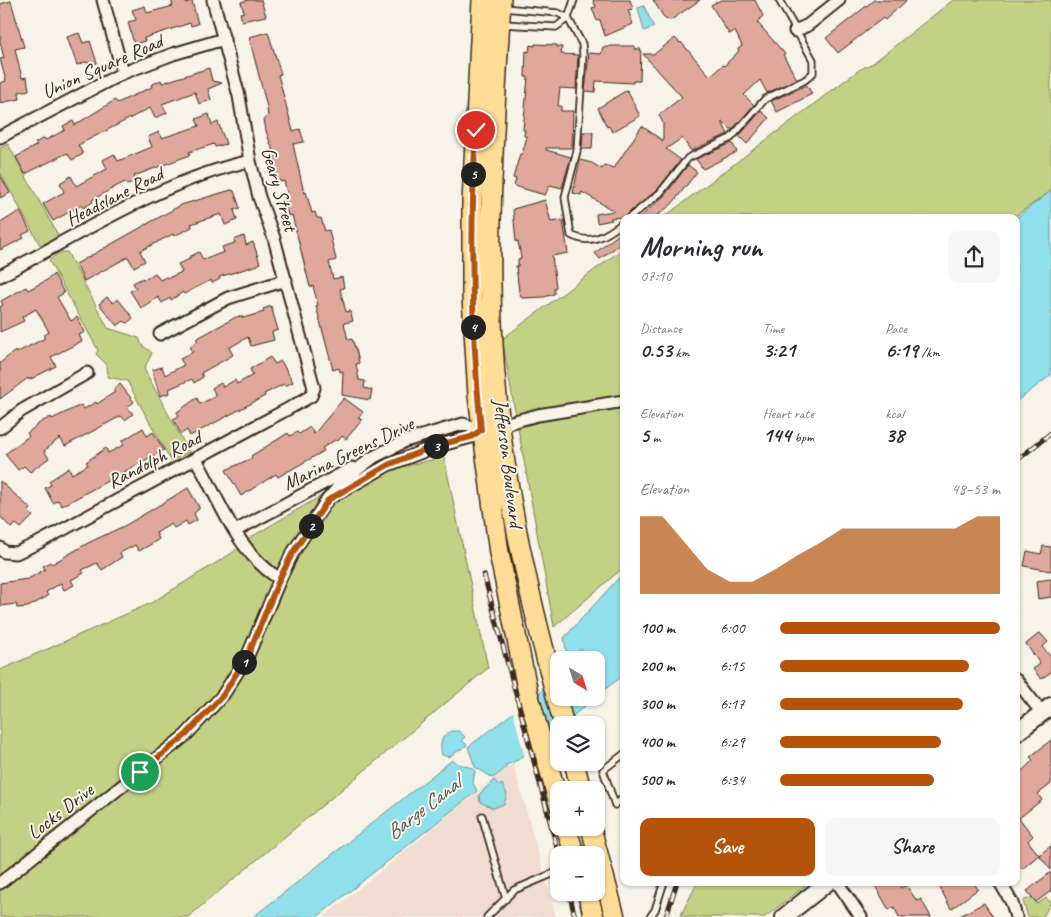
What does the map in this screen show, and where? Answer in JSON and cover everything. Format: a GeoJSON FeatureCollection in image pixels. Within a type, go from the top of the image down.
{"type":"FeatureCollection","features":[{"type":"Feature","properties":{"kind":"main road","name":"Jefferson Boulevard"},"geometry":{"type":"LineString","coordinates":[[491,10],[491,314],[500,426],[519,542],[546,661],[561,716]]}},
{"type":"Feature","properties":{"kind":"main road","name":"Jefferson Boulevard"},"geometry":{"type":"LineString","coordinates":[[491,10],[472,202],[472,297],[481,430],[499,553],[528,692],[552,781]]}},
{"type":"Feature","properties":{"kind":"main road"},"geometry":{"type":"LineString","coordinates":[[593,836],[615,917]]}},
{"type":"Feature","properties":{"kind":"main road"},"geometry":{"type":"LineString","coordinates":[[589,901],[594,917]]}},
{"type":"Feature","properties":{"kind":"street"},"geometry":{"type":"LineString","coordinates":[[103,0],[123,74]]}},
{"type":"Feature","properties":{"kind":"street","name":"Geary Street"},"geometry":{"type":"LineString","coordinates":[[213,0],[239,96],[250,160],[259,197],[274,238],[314,388]]}},
{"type":"Feature","properties":{"kind":"street"},"geometry":{"type":"LineString","coordinates":[[796,31],[839,0]]}},
{"type":"Feature","properties":{"kind":"street","name":"Union Square Road"},"geometry":{"type":"LineString","coordinates":[[0,138],[123,74],[164,57],[224,39]]}},
{"type":"Feature","properties":{"kind":"street","name":"Headslane Road"},"geometry":{"type":"LineString","coordinates":[[0,276],[164,189],[213,170],[250,160]]}},
{"type":"Feature","properties":{"kind":"street"},"geometry":{"type":"LineString","coordinates":[[160,334],[228,298],[286,280]]}},
{"type":"Feature","properties":{"kind":"street"},"geometry":{"type":"LineString","coordinates":[[0,428],[21,411],[87,373]]}},
{"type":"Feature","properties":{"kind":"street","name":"Randolph Road"},"geometry":{"type":"LineString","coordinates":[[2,550],[16,552],[38,543],[311,396],[314,388]]}},
{"type":"Feature","properties":{"kind":"street","name":"Locks Drive"},"geometry":{"type":"LineString","coordinates":[[328,500],[388,465],[434,446],[471,437],[481,430],[538,415],[620,403]]}},
{"type":"Feature","properties":{"kind":"street","name":"Marina Greens Drive"},"geometry":{"type":"LineString","coordinates":[[235,531],[405,442],[463,424],[481,430]]}},
{"type":"Feature","properties":{"kind":"street","name":"Locks Drive"},"geometry":{"type":"LineString","coordinates":[[0,883],[186,735],[223,695],[248,655],[292,554],[328,500],[346,477],[374,457]]}},
{"type":"Feature","properties":{"kind":"street"},"geometry":{"type":"LineString","coordinates":[[196,459],[235,531],[259,564],[280,578]]}},
{"type":"Feature","properties":{"kind":"street"},"geometry":{"type":"LineString","coordinates":[[1020,684],[1047,709],[1020,730]]}},
{"type":"Feature","properties":{"kind":"street"},"geometry":{"type":"LineString","coordinates":[[784,917],[823,886]]}},
{"type":"Feature","properties":{"kind":"street"},"geometry":{"type":"LineString","coordinates":[[840,886],[861,917]]}},
{"type":"Feature","properties":{"kind":"street"},"geometry":{"type":"LineString","coordinates":[[1002,886],[1012,903],[1016,917]]}},
{"type":"Feature","properties":{"kind":"lane"},"geometry":{"type":"LineString","coordinates":[[491,10],[556,27],[568,18],[574,0]]}},
{"type":"Feature","properties":{"kind":"lane"},"geometry":{"type":"LineString","coordinates":[[634,214],[660,193],[688,158],[731,138],[765,99],[805,80],[813,73],[813,60],[779,0]]}},
{"type":"Feature","properties":{"kind":"lane"},"geometry":{"type":"LineString","coordinates":[[491,10],[558,13],[568,18],[582,44],[583,54],[577,151],[565,197],[571,234],[581,240],[589,241],[620,224]]}},
{"type":"Feature","properties":{"kind":"lane"},"geometry":{"type":"LineString","coordinates":[[620,757],[603,770],[615,805],[620,801]]}},
{"type":"Feature","properties":{"kind":"lane"},"geometry":{"type":"LineString","coordinates":[[482,816],[506,899]]}},
{"type":"Feature","properties":{"kind":"lane"},"geometry":{"type":"LineString","coordinates":[[487,917],[514,890],[550,874]]}},
{"type":"Feature","properties":{"kind":"lane"},"geometry":{"type":"LineString","coordinates":[[650,917],[656,910],[663,886]]}},
{"type":"Feature","properties":{"kind":"shaded area"},"geometry":{"type":"Polygon","coordinates":[[[513,763],[556,917],[324,917],[513,763]]]}},
{"type":"Feature","properties":{"kind":"green space"},"geometry":{"type":"Polygon","coordinates":[[[953,0],[1051,0],[1051,191],[1018,214],[668,214],[859,70],[873,63],[953,0]]]}},
{"type":"Feature","properties":{"kind":"green space"},"geometry":{"type":"Polygon","coordinates":[[[8,144],[58,235],[49,243],[40,245],[0,172],[0,148],[8,144]]]}},
{"type":"Feature","properties":{"kind":"green space"},"geometry":{"type":"Polygon","coordinates":[[[620,251],[620,570],[554,627],[502,339],[620,251]]]}},
{"type":"Feature","properties":{"kind":"green space"},"geometry":{"type":"Polygon","coordinates":[[[59,252],[67,252],[108,328],[139,338],[142,345],[152,353],[144,369],[189,452],[171,461],[127,381],[108,377],[107,365],[96,354],[98,350],[49,261],[59,252]]]}},
{"type":"Feature","properties":{"kind":"green space"},"geometry":{"type":"Polygon","coordinates":[[[444,457],[488,668],[188,917],[0,917],[0,670],[151,603],[232,553],[251,537],[350,479],[444,457]]]}},
{"type":"Feature","properties":{"kind":"green space"},"geometry":{"type":"Polygon","coordinates":[[[696,886],[805,886],[765,917],[680,917],[696,886]]]}},
{"type":"Feature","properties":{"kind":"green space"},"geometry":{"type":"Polygon","coordinates":[[[1032,897],[1037,904],[1046,898],[1051,902],[1043,917],[1028,917],[1023,901],[1032,897]]]}},
{"type":"Feature","properties":{"kind":"water"},"geometry":{"type":"Polygon","coordinates":[[[644,6],[654,27],[644,31],[638,8],[644,6]]]}},
{"type":"Feature","properties":{"kind":"water"},"geometry":{"type":"Polygon","coordinates":[[[1051,191],[1051,375],[1020,399],[1020,215],[1051,191]]]}},
{"type":"Feature","properties":{"kind":"water"},"geometry":{"type":"Polygon","coordinates":[[[620,576],[620,678],[605,689],[605,651],[582,651],[581,649],[579,651],[566,651],[564,638],[620,576]]]}},
{"type":"Feature","properties":{"kind":"water"},"geometry":{"type":"Polygon","coordinates":[[[550,683],[550,706],[585,706],[573,716],[550,716],[550,734],[518,760],[506,765],[506,768],[493,778],[475,767],[468,747],[538,694],[550,683]]]}},
{"type":"Feature","properties":{"kind":"water"},"geometry":{"type":"Polygon","coordinates":[[[452,731],[459,731],[465,737],[462,740],[467,745],[449,757],[442,755],[441,744],[443,737],[452,731]]]}},
{"type":"Feature","properties":{"kind":"water","name":"Barge Canal"},"geometry":{"type":"Polygon","coordinates":[[[452,760],[475,770],[473,783],[477,791],[317,917],[253,917],[452,760]]]}},
{"type":"Feature","properties":{"kind":"water"},"geometry":{"type":"Polygon","coordinates":[[[494,780],[499,786],[502,784],[507,794],[504,804],[493,808],[480,802],[479,795],[494,780]]]}},
{"type":"Feature","properties":{"kind":"pier"},"geometry":{"type":"Polygon","coordinates":[[[536,693],[548,739],[525,758],[513,711],[536,693]]]}},
{"type":"Feature","properties":{"kind":"building"},"geometry":{"type":"Polygon","coordinates":[[[171,0],[184,0],[185,3],[192,1],[198,24],[191,26],[190,23],[144,38],[145,41],[134,44],[128,22],[136,20],[132,10],[145,6],[147,13],[173,6],[171,0]]]}},
{"type":"Feature","properties":{"kind":"building"},"geometry":{"type":"Polygon","coordinates":[[[261,0],[266,16],[242,21],[240,13],[244,12],[241,2],[261,0]]]}},
{"type":"Feature","properties":{"kind":"building"},"geometry":{"type":"Polygon","coordinates":[[[593,0],[630,0],[633,9],[628,10],[633,24],[605,36],[600,20],[597,21],[592,8],[596,7],[593,0]]]}},
{"type":"Feature","properties":{"kind":"building"},"geometry":{"type":"Polygon","coordinates":[[[653,0],[700,0],[671,20],[665,19],[653,0]]]}},
{"type":"Feature","properties":{"kind":"building"},"geometry":{"type":"Polygon","coordinates":[[[721,0],[755,0],[763,16],[757,22],[785,54],[783,55],[797,79],[767,93],[760,80],[744,95],[754,105],[732,130],[722,122],[728,134],[691,151],[682,138],[666,149],[681,160],[657,190],[628,214],[620,214],[620,217],[610,218],[612,220],[597,223],[596,214],[614,211],[582,192],[581,195],[573,193],[580,160],[592,163],[602,169],[604,165],[614,168],[642,126],[663,141],[663,123],[659,115],[682,97],[643,54],[654,54],[675,38],[681,42],[710,76],[724,66],[742,46],[735,31],[729,34],[711,5],[721,0]]]}},
{"type":"Feature","properties":{"kind":"building"},"geometry":{"type":"Polygon","coordinates":[[[874,0],[907,0],[885,20],[883,18],[838,53],[826,38],[874,0]]]}},
{"type":"Feature","properties":{"kind":"building"},"geometry":{"type":"Polygon","coordinates":[[[11,1],[24,47],[15,49],[22,78],[27,77],[29,90],[19,92],[20,99],[0,103],[0,83],[6,81],[0,59],[4,58],[0,42],[0,4],[11,1]]]}},
{"type":"Feature","properties":{"kind":"building"},"geometry":{"type":"Polygon","coordinates":[[[268,32],[281,74],[278,75],[293,131],[300,129],[304,142],[293,144],[304,193],[306,192],[312,213],[315,212],[317,218],[321,218],[325,231],[329,230],[336,260],[329,262],[333,279],[342,277],[344,288],[340,289],[346,312],[350,311],[353,321],[344,323],[348,340],[352,339],[357,353],[359,363],[356,364],[359,380],[365,381],[364,388],[372,390],[370,400],[342,395],[343,371],[340,372],[339,368],[333,370],[316,306],[318,305],[313,286],[310,287],[292,215],[288,216],[285,198],[288,197],[284,181],[280,182],[272,163],[277,162],[266,131],[264,119],[268,116],[267,107],[249,37],[268,32]]]}},
{"type":"Feature","properties":{"kind":"building"},"geometry":{"type":"Polygon","coordinates":[[[79,33],[83,43],[90,41],[97,63],[90,66],[89,63],[85,62],[77,65],[67,37],[79,33]]]}},
{"type":"Feature","properties":{"kind":"building"},"geometry":{"type":"Polygon","coordinates":[[[535,44],[557,45],[557,47],[562,47],[561,54],[578,55],[576,89],[560,88],[558,106],[561,106],[561,111],[573,111],[572,148],[546,148],[546,150],[571,157],[562,188],[550,185],[545,195],[514,186],[516,179],[513,178],[527,137],[524,136],[525,130],[523,130],[528,77],[525,77],[526,51],[529,52],[530,45],[535,46],[535,44]]]}},
{"type":"Feature","properties":{"kind":"building"},"geometry":{"type":"Polygon","coordinates":[[[635,46],[635,49],[641,49],[640,81],[633,81],[633,83],[596,81],[595,92],[585,91],[589,53],[601,54],[603,47],[635,46]]]}},
{"type":"Feature","properties":{"kind":"building"},"geometry":{"type":"Polygon","coordinates":[[[209,68],[212,81],[222,83],[208,89],[211,100],[199,104],[195,92],[162,104],[167,113],[155,118],[150,108],[78,145],[83,154],[72,160],[67,153],[25,174],[16,157],[37,145],[35,143],[44,138],[46,140],[65,130],[63,126],[73,121],[75,125],[115,100],[117,103],[152,87],[151,85],[161,80],[162,83],[209,68]]]}},
{"type":"Feature","properties":{"kind":"building"},"geometry":{"type":"Polygon","coordinates":[[[807,85],[812,94],[777,112],[771,101],[807,85]]]}},
{"type":"Feature","properties":{"kind":"building"},"geometry":{"type":"Polygon","coordinates":[[[627,90],[640,116],[612,132],[609,126],[607,127],[598,108],[627,90]]]}},
{"type":"Feature","properties":{"kind":"building"},"geometry":{"type":"Polygon","coordinates":[[[761,111],[769,118],[747,144],[739,136],[761,111]]]}},
{"type":"Feature","properties":{"kind":"building"},"geometry":{"type":"Polygon","coordinates":[[[209,114],[212,125],[218,122],[226,144],[215,147],[214,144],[189,152],[190,155],[134,176],[136,180],[127,185],[125,182],[92,200],[93,202],[83,208],[82,205],[53,221],[43,204],[64,192],[60,183],[71,176],[76,186],[107,169],[103,160],[114,154],[118,161],[152,147],[148,137],[159,132],[162,138],[199,126],[196,119],[209,114]]]}},
{"type":"Feature","properties":{"kind":"building"},"geometry":{"type":"Polygon","coordinates":[[[583,132],[593,132],[592,149],[582,149],[583,132]]]}},
{"type":"Feature","properties":{"kind":"building"},"geometry":{"type":"Polygon","coordinates":[[[732,143],[737,152],[703,169],[696,159],[732,143]]]}},
{"type":"Feature","properties":{"kind":"building"},"geometry":{"type":"Polygon","coordinates":[[[688,165],[697,172],[672,204],[659,214],[644,214],[664,196],[688,165]]]}},
{"type":"Feature","properties":{"kind":"building"},"geometry":{"type":"Polygon","coordinates":[[[0,175],[10,193],[0,198],[0,175]]]}},
{"type":"Feature","properties":{"kind":"building"},"geometry":{"type":"Polygon","coordinates":[[[231,190],[234,191],[240,208],[234,210],[237,220],[225,225],[221,214],[191,224],[192,227],[174,236],[173,234],[140,251],[145,261],[134,267],[128,257],[84,281],[76,264],[181,205],[231,190]]]}},
{"type":"Feature","properties":{"kind":"building"},"geometry":{"type":"Polygon","coordinates":[[[545,200],[551,222],[563,220],[568,253],[552,256],[556,287],[554,288],[554,294],[544,297],[522,298],[519,292],[516,266],[518,266],[518,259],[521,258],[518,241],[516,242],[513,209],[545,200]]]}},
{"type":"Feature","properties":{"kind":"building"},"geometry":{"type":"Polygon","coordinates":[[[20,211],[30,231],[22,235],[24,238],[0,250],[0,223],[20,211]]]}},
{"type":"Feature","properties":{"kind":"building"},"geometry":{"type":"Polygon","coordinates":[[[620,233],[620,244],[600,259],[595,253],[620,233]]]}},
{"type":"Feature","properties":{"kind":"building"},"geometry":{"type":"Polygon","coordinates":[[[244,236],[246,245],[253,242],[260,263],[258,265],[219,277],[220,279],[212,283],[211,280],[162,303],[158,297],[141,308],[130,291],[136,288],[133,283],[143,278],[144,280],[155,273],[160,280],[168,278],[182,272],[178,264],[190,259],[189,257],[199,252],[203,260],[224,252],[222,247],[235,243],[234,240],[244,236]]]}},
{"type":"Feature","properties":{"kind":"building"},"geometry":{"type":"Polygon","coordinates":[[[54,274],[64,293],[57,297],[71,321],[77,317],[85,332],[79,335],[82,341],[51,357],[56,366],[29,380],[28,378],[0,399],[0,363],[15,351],[16,353],[45,338],[43,336],[49,332],[36,309],[22,317],[24,321],[0,332],[0,307],[3,305],[1,301],[26,287],[28,290],[54,274]]]}},
{"type":"Feature","properties":{"kind":"building"},"geometry":{"type":"Polygon","coordinates":[[[107,297],[113,303],[118,299],[133,318],[127,323],[124,321],[117,326],[99,304],[107,297]]]}},
{"type":"Feature","properties":{"kind":"building"},"geometry":{"type":"Polygon","coordinates":[[[271,306],[278,330],[272,332],[274,340],[251,346],[248,337],[229,348],[233,355],[201,373],[203,377],[194,383],[192,379],[169,389],[170,393],[160,396],[152,370],[162,367],[165,375],[184,365],[180,359],[193,352],[190,346],[198,341],[196,339],[236,317],[242,316],[243,318],[264,312],[263,309],[271,306]]]}},
{"type":"Feature","properties":{"kind":"building"},"geometry":{"type":"Polygon","coordinates":[[[270,357],[275,364],[281,361],[293,382],[285,386],[284,384],[264,394],[265,396],[190,436],[187,430],[181,434],[173,419],[179,416],[177,412],[197,398],[200,404],[216,396],[212,388],[221,383],[223,387],[235,380],[237,384],[253,375],[250,369],[270,357]]]}},
{"type":"Feature","properties":{"kind":"building"},"geometry":{"type":"Polygon","coordinates":[[[120,384],[134,402],[127,407],[133,414],[125,420],[121,416],[65,446],[60,438],[44,451],[49,458],[30,472],[24,466],[18,470],[5,454],[29,436],[27,433],[41,422],[51,417],[52,419],[81,405],[84,409],[96,402],[97,404],[115,392],[113,390],[120,384]]]}},
{"type":"Feature","properties":{"kind":"building"},"geometry":{"type":"Polygon","coordinates":[[[344,398],[363,412],[358,418],[362,420],[346,439],[342,436],[338,441],[335,440],[322,448],[324,451],[278,477],[276,474],[241,496],[226,470],[252,458],[251,456],[288,433],[290,436],[297,432],[299,434],[310,427],[314,434],[344,398]]]}},
{"type":"Feature","properties":{"kind":"building"},"geometry":{"type":"Polygon","coordinates":[[[143,428],[147,436],[153,432],[164,450],[62,506],[58,500],[53,503],[45,488],[51,485],[49,481],[69,468],[72,474],[88,465],[86,462],[106,448],[108,453],[124,445],[122,441],[143,428]]]}},
{"type":"Feature","properties":{"kind":"building"},"geometry":{"type":"Polygon","coordinates":[[[0,481],[31,509],[28,512],[33,516],[21,528],[16,524],[11,528],[0,516],[0,481]]]}},
{"type":"Feature","properties":{"kind":"building"},"geometry":{"type":"Polygon","coordinates":[[[188,488],[199,507],[194,513],[197,520],[188,525],[186,521],[174,528],[171,524],[156,533],[159,539],[148,546],[139,551],[135,545],[120,553],[122,557],[102,570],[97,563],[82,570],[84,573],[71,580],[74,585],[64,590],[61,583],[46,592],[48,596],[28,607],[17,608],[16,604],[0,606],[0,583],[28,579],[45,569],[43,566],[50,562],[52,564],[88,543],[126,525],[188,488]]]}},
{"type":"Feature","properties":{"kind":"building"},"geometry":{"type":"Polygon","coordinates":[[[1043,546],[1051,547],[1051,571],[1024,566],[1027,551],[1041,554],[1043,546]]]}},
{"type":"Feature","properties":{"kind":"building"},"geometry":{"type":"Polygon","coordinates":[[[1051,579],[1051,597],[1038,599],[1036,581],[1051,579]]]}},
{"type":"Feature","properties":{"kind":"building"},"geometry":{"type":"Polygon","coordinates":[[[1040,633],[1048,642],[1042,647],[1051,657],[1051,672],[1041,679],[1033,669],[1040,664],[1026,644],[1040,633]]]}},
{"type":"Feature","properties":{"kind":"building"},"geometry":{"type":"Polygon","coordinates":[[[1051,740],[1051,784],[1038,794],[1042,800],[1020,817],[1020,769],[1022,771],[1033,760],[1030,757],[1051,740]]]}},
{"type":"Feature","properties":{"kind":"building"},"geometry":{"type":"Polygon","coordinates":[[[1020,819],[1033,836],[1028,841],[1039,855],[1022,869],[1020,867],[1020,819]]]}},
{"type":"Feature","properties":{"kind":"building"},"geometry":{"type":"Polygon","coordinates":[[[1051,846],[1051,870],[1039,855],[1051,846]]]}},
{"type":"Feature","properties":{"kind":"building"},"geometry":{"type":"Polygon","coordinates":[[[1051,872],[1051,891],[1036,902],[1027,891],[1051,872]]]}},
{"type":"Feature","properties":{"kind":"building"},"geometry":{"type":"Polygon","coordinates":[[[875,886],[900,886],[901,888],[907,886],[917,901],[921,899],[931,917],[899,917],[894,907],[889,910],[875,886]]]}},
{"type":"Feature","properties":{"kind":"building"},"geometry":{"type":"Polygon","coordinates":[[[939,886],[976,886],[978,889],[951,909],[939,886]]]}},
{"type":"Feature","properties":{"kind":"building"},"geometry":{"type":"Polygon","coordinates":[[[984,903],[993,917],[958,917],[984,903]]]}},
{"type":"Feature","properties":{"kind":"railway"},"geometry":{"type":"LineString","coordinates":[[1020,458],[1051,433]]}},
{"type":"Feature","properties":{"kind":"railway"},"geometry":{"type":"LineString","coordinates":[[484,575],[557,846]]}},
{"type":"Feature","properties":{"kind":"railway"},"geometry":{"type":"LineString","coordinates":[[666,917],[676,886]]}},
{"type":"Feature","properties":{"kind":"railway"},"geometry":{"type":"LineString","coordinates":[[571,901],[575,917]]}},
{"type":"Feature","properties":{"kind":"route"},"geometry":{"type":"LineString","coordinates":[[140,772],[186,735],[223,695],[248,655],[292,554],[328,500],[388,465],[434,446],[471,437],[481,430],[472,297],[472,202],[476,130]]}}]}
